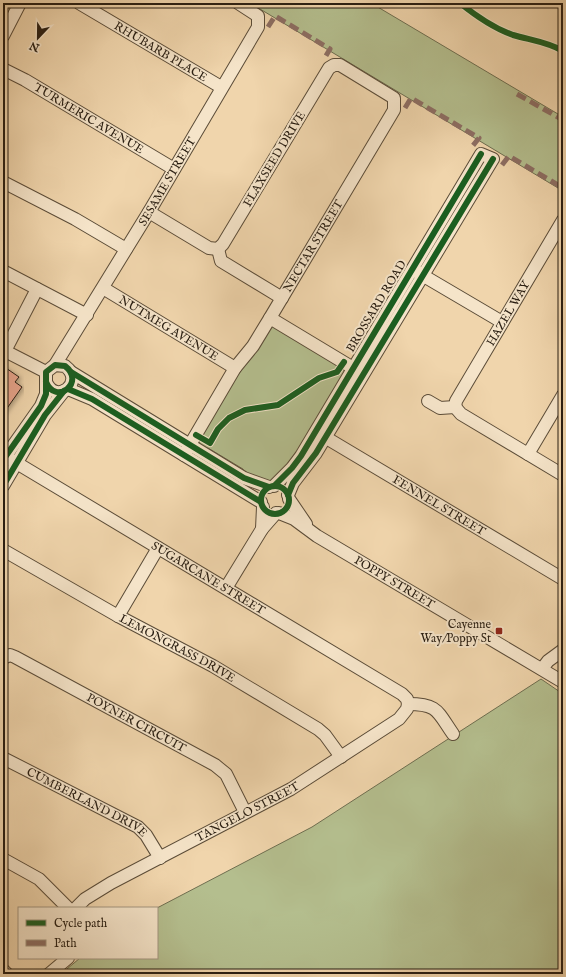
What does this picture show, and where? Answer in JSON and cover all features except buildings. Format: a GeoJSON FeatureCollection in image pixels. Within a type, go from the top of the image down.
{"type":"FeatureCollection","features":[{"type":"Feature","properties":{"kind":"street"},"geometry":{"type":"LineString","coordinates":[[3,36],[20,3]]}},
{"type":"Feature","properties":{"kind":"street","name":"RHUBARB PLACE"},"geometry":{"type":"LineString","coordinates":[[79,3],[221,88]]}},
{"type":"Feature","properties":{"kind":"street","name":"SESAME STREET"},"geometry":{"type":"LineString","coordinates":[[49,373],[68,345],[149,212],[258,27],[258,16],[238,3]]}},
{"type":"Feature","properties":{"kind":"street","name":"NECTAR STREET"},"geometry":{"type":"LineString","coordinates":[[187,450],[235,368],[253,346],[394,110],[394,98],[387,93],[340,65],[334,65],[329,68]]}},
{"type":"Feature","properties":{"kind":"street","name":"FLAXSEED DRIVE"},"geometry":{"type":"LineString","coordinates":[[218,249],[223,244],[329,68]]}},
{"type":"Feature","properties":{"kind":"street","name":"TURMERIC AVENUE"},"geometry":{"type":"LineString","coordinates":[[3,70],[25,80],[174,169]]}},
{"type":"Feature","properties":{"kind":"street","name":"BROSSARD ROAD"},"geometry":{"type":"LineString","coordinates":[[271,487],[292,468],[321,434],[364,374],[493,159],[481,154],[353,367],[321,434],[310,462],[294,483],[288,497]]}},
{"type":"Feature","properties":{"kind":"street"},"geometry":{"type":"LineString","coordinates":[[3,182],[75,218],[126,249]]}},
{"type":"Feature","properties":{"kind":"street"},"geometry":{"type":"LineString","coordinates":[[149,212],[209,248],[218,249],[221,261],[282,298]]}},
{"type":"Feature","properties":{"kind":"street","name":"HAZEL WAY"},"geometry":{"type":"LineString","coordinates":[[455,407],[456,401],[563,220]]}},
{"type":"Feature","properties":{"kind":"street"},"geometry":{"type":"LineString","coordinates":[[412,268],[502,322]]}},
{"type":"Feature","properties":{"kind":"street"},"geometry":{"type":"LineString","coordinates":[[3,271],[87,314]]}},
{"type":"Feature","properties":{"kind":"street","name":"NUTMEG AVENUE"},"geometry":{"type":"LineString","coordinates":[[103,288],[235,368]]}},
{"type":"Feature","properties":{"kind":"street"},"geometry":{"type":"LineString","coordinates":[[37,289],[4,350],[49,373]]}},
{"type":"Feature","properties":{"kind":"street"},"geometry":{"type":"LineString","coordinates":[[270,318],[364,374]]}},
{"type":"Feature","properties":{"kind":"street"},"geometry":{"type":"LineString","coordinates":[[3,486],[45,415],[72,381],[68,345]]}},
{"type":"Feature","properties":{"kind":"street"},"geometry":{"type":"LineString","coordinates":[[4,458],[41,406],[46,394],[49,373],[61,365],[187,450],[262,504],[268,512],[277,513]]}},
{"type":"Feature","properties":{"kind":"street"},"geometry":{"type":"LineString","coordinates":[[49,373],[51,389],[55,391],[66,390],[92,399],[187,450],[244,478],[271,487],[282,488],[288,497],[286,508],[277,513],[262,529],[226,588]]}},
{"type":"Feature","properties":{"kind":"street"},"geometry":{"type":"LineString","coordinates":[[528,454],[563,395]]}},
{"type":"Feature","properties":{"kind":"street"},"geometry":{"type":"LineString","coordinates":[[428,401],[440,408],[455,407],[461,414],[563,475]]}},
{"type":"Feature","properties":{"kind":"street","name":"FENNEL STREET"},"geometry":{"type":"LineString","coordinates":[[321,434],[562,575]]}},
{"type":"Feature","properties":{"kind":"street","name":"SUGARCANE STREET"},"geometry":{"type":"LineString","coordinates":[[4,458],[16,463],[402,694],[407,699],[408,704]]}},
{"type":"Feature","properties":{"kind":"street"},"geometry":{"type":"LineString","coordinates":[[262,529],[263,493],[271,487]]}},
{"type":"Feature","properties":{"kind":"street","name":"POPPY STREET"},"geometry":{"type":"LineString","coordinates":[[288,497],[310,530]]}},
{"type":"Feature","properties":{"kind":"street","name":"POPPY STREET"},"geometry":{"type":"LineString","coordinates":[[277,513],[290,517],[563,682]]}},
{"type":"Feature","properties":{"kind":"street"},"geometry":{"type":"LineString","coordinates":[[118,616],[158,548]]}},
{"type":"Feature","properties":{"kind":"street","name":"LEMONGRASS DRIVE"},"geometry":{"type":"LineString","coordinates":[[3,550],[118,616],[213,666],[318,728],[341,757]]}},
{"type":"Feature","properties":{"kind":"street"},"geometry":{"type":"LineString","coordinates":[[542,670],[548,661],[563,650]]}},
{"type":"Feature","properties":{"kind":"street","name":"POYNER CIRCUIT"},"geometry":{"type":"LineString","coordinates":[[4,655],[15,657],[215,765],[226,774],[245,812]]}},
{"type":"Feature","properties":{"kind":"street"},"geometry":{"type":"LineString","coordinates":[[408,704],[424,704],[433,707],[452,734]]}},
{"type":"Feature","properties":{"kind":"street","name":"TANGELO STREET"},"geometry":{"type":"LineString","coordinates":[[77,907],[95,893],[245,812],[291,789],[399,719],[404,714],[408,704]]}},
{"type":"Feature","properties":{"kind":"street","name":"CUMBERLAND DRIVE"},"geometry":{"type":"LineString","coordinates":[[3,758],[138,827],[146,834],[160,858]]}},
{"type":"Feature","properties":{"kind":"street"},"geometry":{"type":"LineString","coordinates":[[3,859],[39,879],[67,907]]}},
{"type":"Feature","properties":{"kind":"street"},"geometry":{"type":"LineString","coordinates":[[49,974],[67,959]]}},
{"type":"Feature","properties":{"kind":"street"},"geometry":{"type":"LineString","coordinates":[[3,970],[7,974]]}},
{"type":"Feature","properties":{"kind":"green space"},"geometry":{"type":"Polygon","coordinates":[[[250,3],[371,3],[563,117],[563,191],[250,3]]]}},
{"type":"Feature","properties":{"kind":"green space"},"geometry":{"type":"Polygon","coordinates":[[[273,326],[345,369],[345,373],[300,446],[301,451],[271,482],[245,476],[243,469],[208,448],[204,449],[201,447],[199,438],[245,361],[268,329],[273,326]]]}},
{"type":"Feature","properties":{"kind":"green space"},"geometry":{"type":"Polygon","coordinates":[[[541,679],[563,694],[563,974],[61,974],[79,959],[158,959],[158,907],[312,827],[541,679]]]}},
{"type":"Feature","properties":{"kind":"marked path"},"geometry":{"type":"LineString","coordinates":[[268,27],[275,16],[330,49],[324,59]]}},
{"type":"Feature","properties":{"kind":"marked path"},"geometry":{"type":"LineString","coordinates":[[517,94],[563,120]]}},
{"type":"Feature","properties":{"kind":"marked path"},"geometry":{"type":"LineString","coordinates":[[405,108],[411,98],[479,138],[471,148]]}},
{"type":"Feature","properties":{"kind":"marked path"},"geometry":{"type":"LineString","coordinates":[[502,165],[509,156],[563,188]]}},
{"type":"Feature","properties":{"kind":"cycle path"},"geometry":{"type":"LineString","coordinates":[[460,3],[499,29],[513,35],[551,45],[563,51]]}},
{"type":"Feature","properties":{"kind":"cycle path"},"geometry":{"type":"LineString","coordinates":[[274,486],[292,468],[301,456],[481,154]]}},
{"type":"Feature","properties":{"kind":"cycle path"},"geometry":{"type":"LineString","coordinates":[[288,495],[293,483],[316,453],[493,159]]}},
{"type":"Feature","properties":{"kind":"cycle path"},"geometry":{"type":"LineString","coordinates":[[196,435],[210,443],[218,429],[229,418],[245,410],[278,405],[319,378],[337,372],[344,362]]}},
{"type":"Feature","properties":{"kind":"cycle path"},"geometry":{"type":"LineString","coordinates":[[3,460],[41,406],[46,394],[46,372],[55,365],[65,366],[71,372],[71,384],[62,392],[56,392],[51,389],[46,382]]}},
{"type":"Feature","properties":{"kind":"cycle path"},"geometry":{"type":"LineString","coordinates":[[71,372],[244,478],[269,487]]}},
{"type":"Feature","properties":{"kind":"cycle path"},"geometry":{"type":"LineString","coordinates":[[68,389],[92,399],[261,502]]}},
{"type":"Feature","properties":{"kind":"cycle path"},"geometry":{"type":"LineString","coordinates":[[3,486],[45,415],[64,391]]}},
{"type":"Feature","properties":{"kind":"cycle path"},"geometry":{"type":"LineString","coordinates":[[275,486],[285,490],[289,500],[285,510],[275,514],[265,510],[261,500],[265,490],[275,486]]}},
{"type":"Feature","properties":{"kind":"place","name":"Cayenne Way/Poppy St"},"geometry":{"type":"Point","coordinates":[499,631]}}]}
